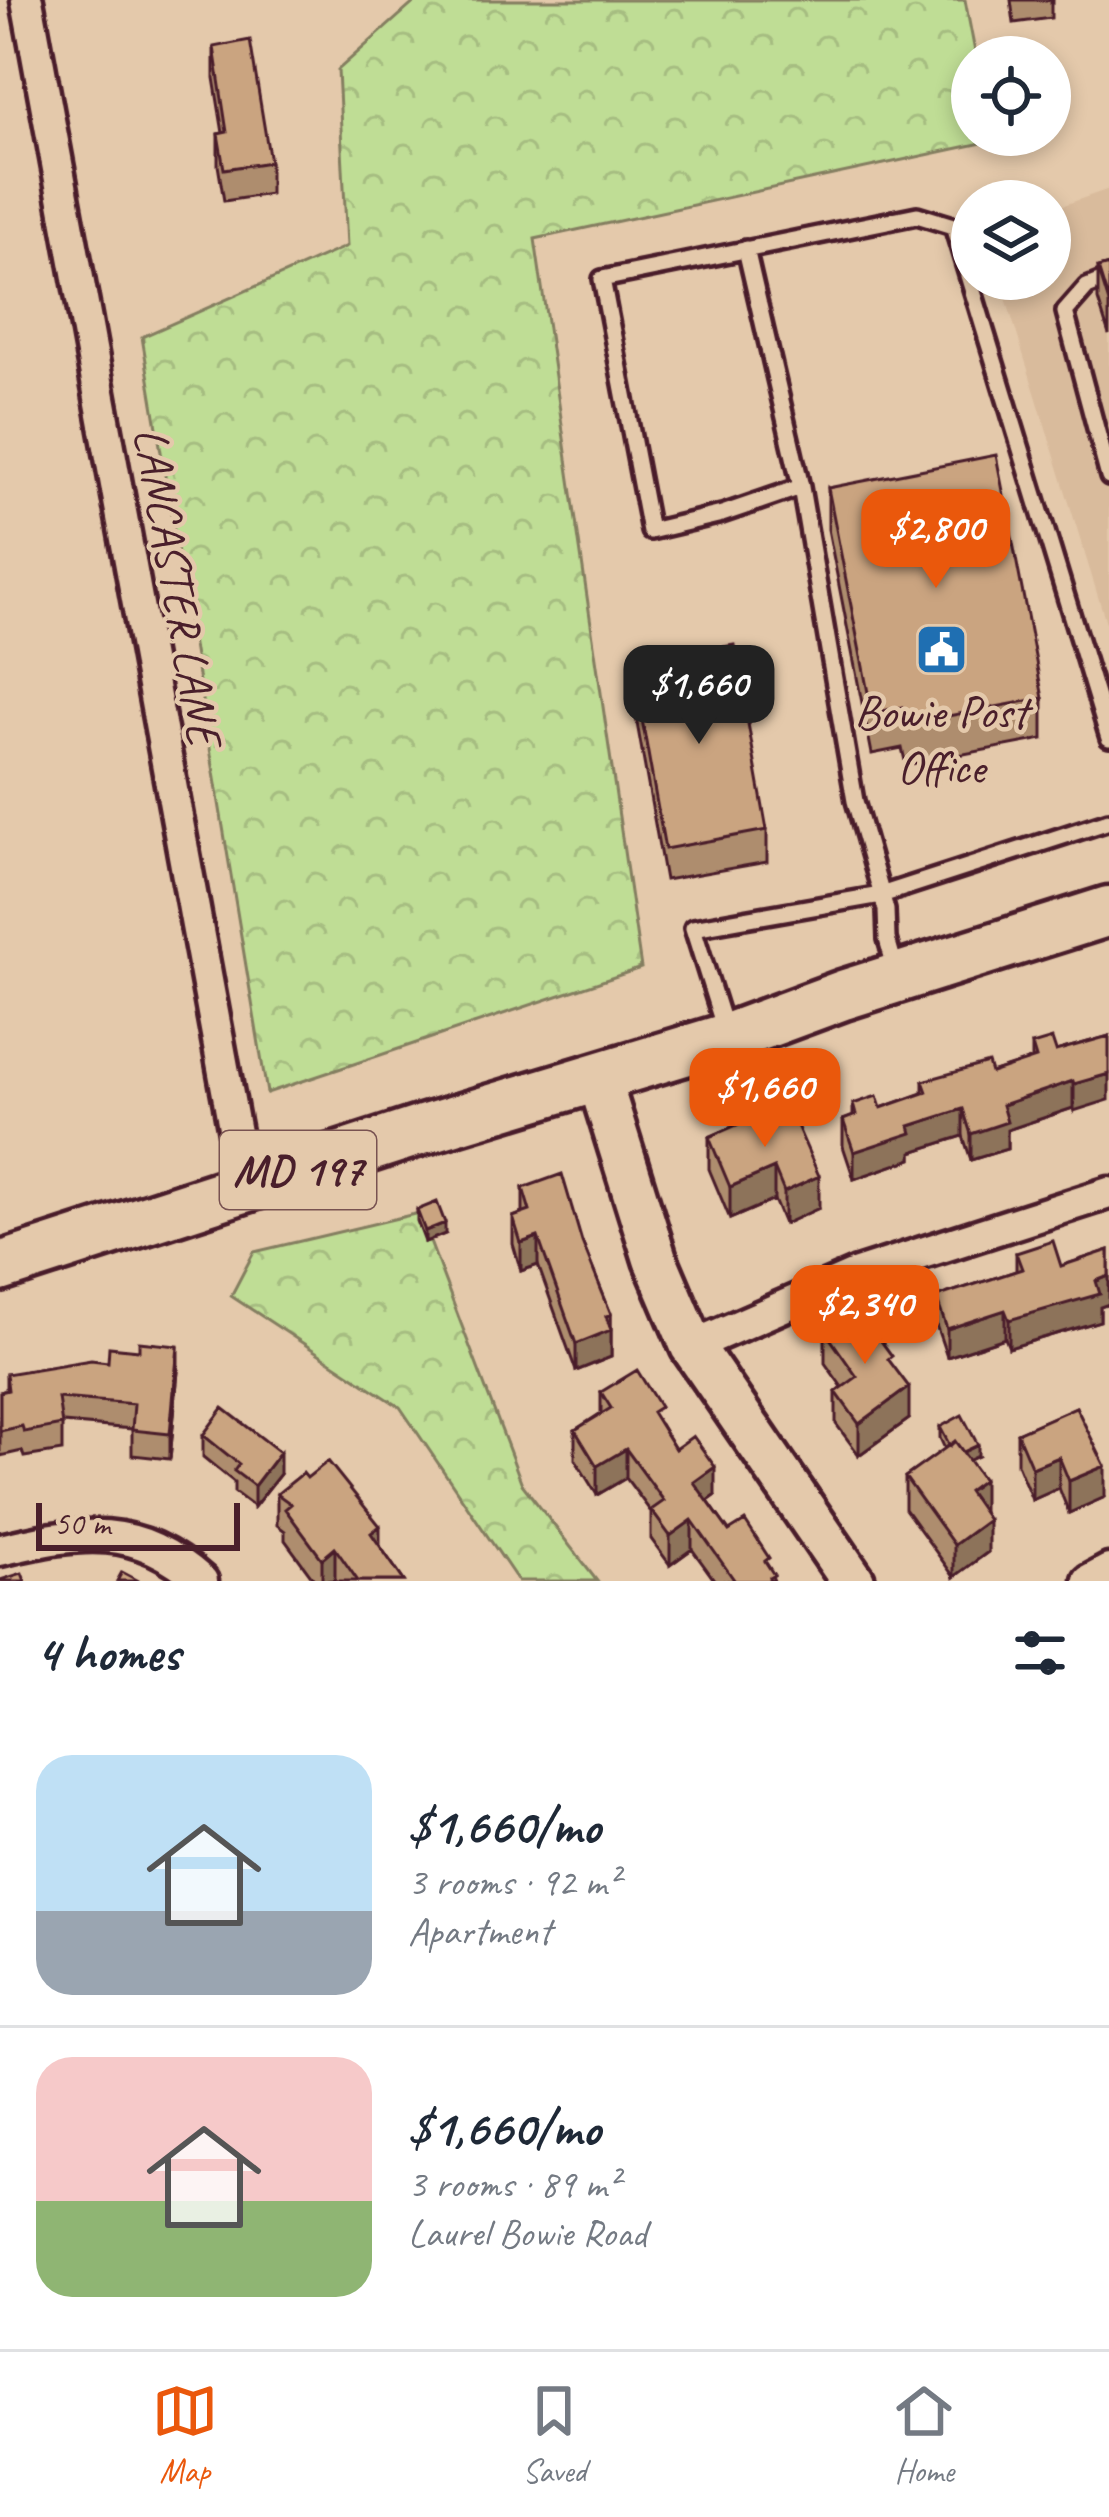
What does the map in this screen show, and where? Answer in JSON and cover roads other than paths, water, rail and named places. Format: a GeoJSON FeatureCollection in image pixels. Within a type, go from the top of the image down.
{"type":"FeatureCollection","features":[{"type":"Feature","properties":{"kind":"main road","name":"MD 197"},"geometry":{"type":"LineString","coordinates":[[0,1267],[727,1038],[897,977],[1109,911]]}},
{"type":"Feature","properties":{"kind":"street","name":"LANCASTER LANE"},"geometry":{"type":"LineString","coordinates":[[27,0],[245,1187]]}},
{"type":"Feature","properties":{"kind":"street"},"geometry":{"type":"LineString","coordinates":[[598,1076],[655,1258],[692,1346],[853,1581]]}},
{"type":"Feature","properties":{"kind":"street"},"geometry":{"type":"LineString","coordinates":[[692,1346],[857,1274],[1109,1193]]}},
{"type":"Feature","properties":{"kind":"street"},"geometry":{"type":"LineString","coordinates":[[0,1550],[48,1539],[123,1537],[152,1544],[202,1581]]}},
{"type":"Feature","properties":{"kind":"street"},"geometry":{"type":"LineString","coordinates":[[1089,1581],[1109,1570]]}},
{"type":"Feature","properties":{"kind":"lane"},"geometry":{"type":"LineString","coordinates":[[801,487],[722,514],[650,531],[602,279],[917,215],[953,226],[1109,737]]}},
{"type":"Feature","properties":{"kind":"lane"},"geometry":{"type":"LineString","coordinates":[[746,249],[801,487],[855,801],[897,977]]}},
{"type":"Feature","properties":{"kind":"lane"},"geometry":{"type":"LineString","coordinates":[[1109,278],[1087,287],[1065,312],[1109,477]]}},
{"type":"Feature","properties":{"kind":"lane"},"geometry":{"type":"LineString","coordinates":[[727,1038],[693,928],[881,895],[1109,821]]}},
{"type":"Feature","properties":{"kind":"place","name":"Bowie Post Office"},"geometry":{"type":"Point","coordinates":[941,649]}}]}
